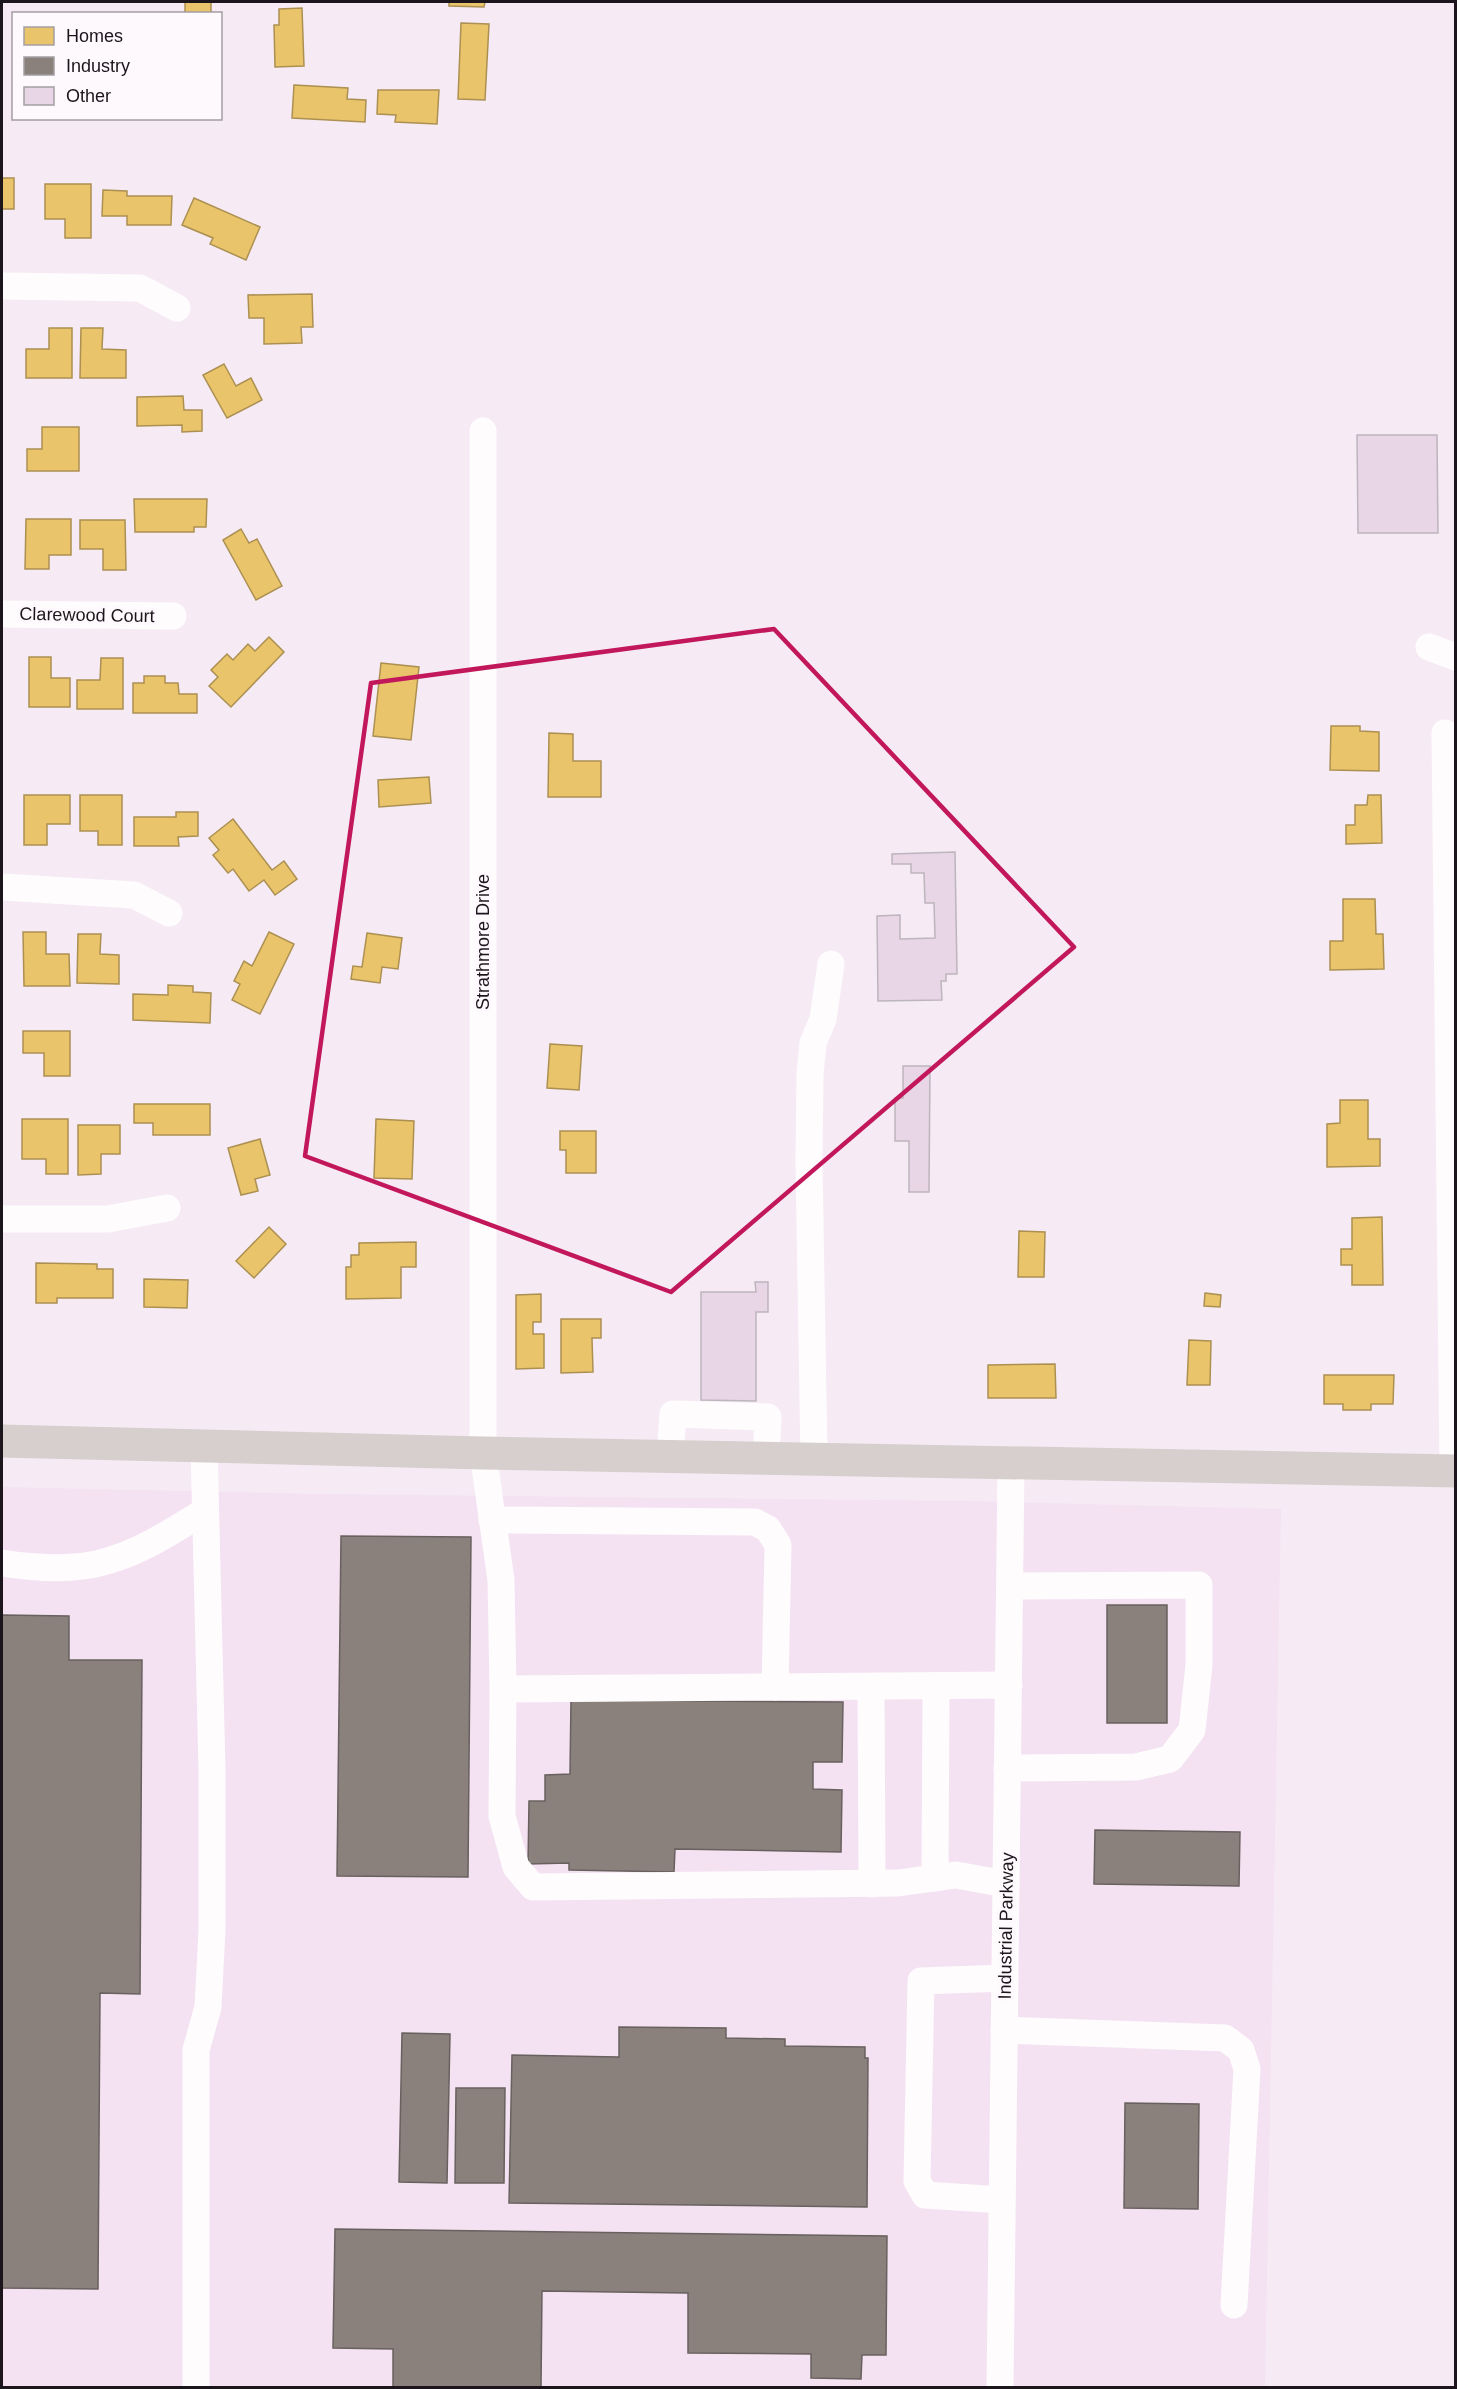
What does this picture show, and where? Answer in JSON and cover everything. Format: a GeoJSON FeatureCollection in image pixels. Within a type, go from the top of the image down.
{"type":"FeatureCollection","features":[{"type":"Feature","properties":{"kind":"main road"},"geometry":{"type":"LineString","coordinates":[[2,1441],[814,1460],[1454,1471]]}},
{"type":"Feature","properties":{"kind":"street"},"geometry":{"type":"LineString","coordinates":[[2,286],[140,288],[177,308]]}},
{"type":"Feature","properties":{"kind":"street","name":"Strathmore Drive"},"geometry":{"type":"LineString","coordinates":[[483,432],[483,1453],[501,1580],[502,1815],[516,1867],[533,1887],[872,1884]]}},
{"type":"Feature","properties":{"kind":"street","name":"Clarewood Court"},"geometry":{"type":"LineString","coordinates":[[2,614],[173,616]]}},
{"type":"Feature","properties":{"kind":"street"},"geometry":{"type":"LineString","coordinates":[[1429,647],[1455,657]]}},
{"type":"Feature","properties":{"kind":"street"},"geometry":{"type":"LineString","coordinates":[[1445,733],[1454,1471]]}},
{"type":"Feature","properties":{"kind":"street"},"geometry":{"type":"LineString","coordinates":[[2,887],[134,895],[169,914]]}},
{"type":"Feature","properties":{"kind":"street"},"geometry":{"type":"LineString","coordinates":[[814,1460],[809,1161],[810,1074],[813,1043],[823,1019],[831,964]]}},
{"type":"Feature","properties":{"kind":"street"},"geometry":{"type":"LineString","coordinates":[[2,1219],[108,1219],[167,1208]]}},
{"type":"Feature","properties":{"kind":"street"},"geometry":{"type":"LineString","coordinates":[[670,1457],[673,1414],[768,1417],[766,1459]]}},
{"type":"Feature","properties":{"kind":"street"},"geometry":{"type":"LineString","coordinates":[[196,2388],[196,2050],[208,2007],[212,1930],[212,1770],[204,1446]]}},
{"type":"Feature","properties":{"kind":"street","name":"Industrial Parkway"},"geometry":{"type":"LineString","coordinates":[[1000,2388],[1011,1464]]}},
{"type":"Feature","properties":{"kind":"street"},"geometry":{"type":"LineString","coordinates":[[2,1563],[27,1568],[67,1567],[106,1562],[151,1544],[206,1511]]}},
{"type":"Feature","properties":{"kind":"street"},"geometry":{"type":"LineString","coordinates":[[492,1520],[755,1522],[768,1529],[778,1545],[775,1688]]}},
{"type":"Feature","properties":{"kind":"street"},"geometry":{"type":"LineString","coordinates":[[1008,1768],[1136,1767],[1170,1759],[1192,1730],[1199,1665],[1199,1585],[1010,1586]]}},
{"type":"Feature","properties":{"kind":"street"},"geometry":{"type":"LineString","coordinates":[[503,1689],[1009,1685]]}},
{"type":"Feature","properties":{"kind":"street"},"geometry":{"type":"LineString","coordinates":[[935,1878],[936,1686]]}},
{"type":"Feature","properties":{"kind":"street"},"geometry":{"type":"LineString","coordinates":[[871,1687],[872,1884],[956,1875],[1006,1884]]}},
{"type":"Feature","properties":{"kind":"street"},"geometry":{"type":"LineString","coordinates":[[1002,2200],[925,2195],[917,2181],[921,1981],[1005,1978]]}},
{"type":"Feature","properties":{"kind":"street"},"geometry":{"type":"LineString","coordinates":[[1004,2030],[1225,2038],[1241,2050],[1246,2069],[1234,2305]]}},
{"type":"Feature","properties":{"kind":"highlighted area"},"geometry":{"type":"Polygon","coordinates":[[[774,629],[1074,947],[671,1292],[305,1156],[371,683],[774,629]]]}},
{"type":"Feature","properties":{"kind":"shaded area"},"geometry":{"type":"Polygon","coordinates":[[[2,1487],[321,1494],[972,1501],[1281,1509],[1265,2387],[2,2388],[2,1487]]]}},
{"type":"Feature","properties":{"kind":"building: Homes"},"geometry":{"type":"Polygon","coordinates":[[[185,2],[211,2],[211,12],[185,12],[185,2]]]}},
{"type":"Feature","properties":{"kind":"building: Homes"},"geometry":{"type":"Polygon","coordinates":[[[449,2],[485,2],[484,7],[449,6],[449,2]]]}},
{"type":"Feature","properties":{"kind":"building: Homes"},"geometry":{"type":"Polygon","coordinates":[[[302,8],[304,66],[275,67],[274,25],[279,25],[279,9],[302,8]]]}},
{"type":"Feature","properties":{"kind":"building: Homes"},"geometry":{"type":"Polygon","coordinates":[[[461,23],[489,24],[485,100],[458,99],[461,23]]]}},
{"type":"Feature","properties":{"kind":"building: Homes"},"geometry":{"type":"Polygon","coordinates":[[[294,85],[348,88],[347,99],[366,100],[365,122],[292,118],[294,85]]]}},
{"type":"Feature","properties":{"kind":"building: Homes"},"geometry":{"type":"Polygon","coordinates":[[[378,90],[439,90],[437,124],[395,122],[396,115],[377,114],[378,90]]]}},
{"type":"Feature","properties":{"kind":"building: Homes"},"geometry":{"type":"Polygon","coordinates":[[[2,178],[14,178],[14,209],[2,209],[2,178]]]}},
{"type":"Feature","properties":{"kind":"building: Homes"},"geometry":{"type":"Polygon","coordinates":[[[45,184],[91,184],[91,238],[65,238],[65,219],[45,219],[45,184]]]}},
{"type":"Feature","properties":{"kind":"building: Homes"},"geometry":{"type":"Polygon","coordinates":[[[103,190],[127,191],[127,196],[172,196],[171,225],[127,225],[127,216],[102,216],[103,190]]]}},
{"type":"Feature","properties":{"kind":"building: Homes"},"geometry":{"type":"Polygon","coordinates":[[[194,198],[260,227],[246,260],[210,244],[213,238],[182,225],[194,198]]]}},
{"type":"Feature","properties":{"kind":"building: Homes"},"geometry":{"type":"Polygon","coordinates":[[[312,294],[313,327],[301,327],[302,343],[264,344],[264,318],[249,318],[248,295],[312,294]]]}},
{"type":"Feature","properties":{"kind":"building: Homes"},"geometry":{"type":"Polygon","coordinates":[[[49,328],[72,328],[72,378],[26,378],[26,349],[49,349],[49,328]]]}},
{"type":"Feature","properties":{"kind":"building: Homes"},"geometry":{"type":"Polygon","coordinates":[[[81,328],[103,328],[102,349],[126,350],[126,378],[80,378],[81,328]]]}},
{"type":"Feature","properties":{"kind":"building: Homes"},"geometry":{"type":"Polygon","coordinates":[[[224,364],[236,386],[251,378],[262,400],[227,418],[203,375],[224,364]]]}},
{"type":"Feature","properties":{"kind":"building: Homes"},"geometry":{"type":"Polygon","coordinates":[[[183,396],[184,410],[202,410],[202,431],[182,432],[182,425],[137,426],[137,397],[183,396]]]}},
{"type":"Feature","properties":{"kind":"building: Homes"},"geometry":{"type":"Polygon","coordinates":[[[42,427],[79,427],[79,471],[27,471],[27,449],[42,449],[42,427]]]}},
{"type":"Feature","properties":{"kind":"building: Homes"},"geometry":{"type":"Polygon","coordinates":[[[134,499],[207,499],[206,527],[194,527],[194,532],[135,532],[134,499]]]}},
{"type":"Feature","properties":{"kind":"building: Homes"},"geometry":{"type":"Polygon","coordinates":[[[26,519],[71,519],[71,555],[49,555],[49,569],[25,569],[26,519]]]}},
{"type":"Feature","properties":{"kind":"building: Homes"},"geometry":{"type":"Polygon","coordinates":[[[80,520],[125,520],[126,570],[103,570],[103,549],[80,549],[80,520]]]}},
{"type":"Feature","properties":{"kind":"building: Homes"},"geometry":{"type":"Polygon","coordinates":[[[241,529],[249,543],[257,539],[282,586],[256,600],[223,540],[241,529]]]}},
{"type":"Feature","properties":{"kind":"building: Homes"},"geometry":{"type":"Polygon","coordinates":[[[269,637],[284,652],[231,707],[209,686],[218,677],[211,670],[227,654],[233,660],[248,644],[255,651],[269,637]]]}},
{"type":"Feature","properties":{"kind":"building: Homes"},"geometry":{"type":"Polygon","coordinates":[[[29,657],[51,657],[51,678],[70,678],[70,707],[29,707],[29,657]]]}},
{"type":"Feature","properties":{"kind":"building: Homes"},"geometry":{"type":"Polygon","coordinates":[[[101,658],[123,658],[123,709],[77,709],[77,680],[100,680],[101,658]]]}},
{"type":"Feature","properties":{"kind":"building: Homes"},"geometry":{"type":"Polygon","coordinates":[[[381,663],[419,667],[411,740],[373,736],[381,663]]]}},
{"type":"Feature","properties":{"kind":"building: Homes"},"geometry":{"type":"Polygon","coordinates":[[[144,676],[165,676],[165,683],[178,683],[179,694],[197,694],[197,713],[133,713],[133,683],[144,683],[144,676]]]}},
{"type":"Feature","properties":{"kind":"building: Homes"},"geometry":{"type":"Polygon","coordinates":[[[1331,726],[1360,726],[1360,731],[1379,732],[1379,771],[1330,770],[1331,726]]]}},
{"type":"Feature","properties":{"kind":"building: Homes"},"geometry":{"type":"Polygon","coordinates":[[[549,733],[573,734],[573,761],[601,761],[601,797],[548,797],[549,733]]]}},
{"type":"Feature","properties":{"kind":"building: Homes"},"geometry":{"type":"Polygon","coordinates":[[[429,777],[431,803],[379,807],[378,780],[429,777]]]}},
{"type":"Feature","properties":{"kind":"building: Homes"},"geometry":{"type":"Polygon","coordinates":[[[24,795],[70,795],[70,824],[47,824],[47,845],[24,845],[24,795]]]}},
{"type":"Feature","properties":{"kind":"building: Homes"},"geometry":{"type":"Polygon","coordinates":[[[80,795],[122,795],[122,845],[98,845],[98,831],[80,831],[80,795]]]}},
{"type":"Feature","properties":{"kind":"building: Homes"},"geometry":{"type":"Polygon","coordinates":[[[1368,795],[1381,795],[1382,843],[1346,844],[1346,825],[1355,825],[1355,805],[1367,805],[1368,795]]]}},
{"type":"Feature","properties":{"kind":"building: Homes"},"geometry":{"type":"Polygon","coordinates":[[[176,812],[198,812],[198,836],[178,837],[179,846],[134,846],[134,817],[176,817],[176,812]]]}},
{"type":"Feature","properties":{"kind":"building: Homes"},"geometry":{"type":"Polygon","coordinates":[[[233,819],[272,870],[284,861],[297,879],[275,895],[264,880],[249,891],[233,869],[228,873],[213,855],[219,850],[209,838],[233,819]]]}},
{"type":"Feature","properties":{"kind":"building: Homes"},"geometry":{"type":"Polygon","coordinates":[[[1343,899],[1375,899],[1376,934],[1383,934],[1384,969],[1330,970],[1330,941],[1343,941],[1343,899]]]}},
{"type":"Feature","properties":{"kind":"building: Homes"},"geometry":{"type":"Polygon","coordinates":[[[23,932],[46,932],[46,954],[69,954],[70,986],[24,986],[23,932]]]}},
{"type":"Feature","properties":{"kind":"building: Homes"},"geometry":{"type":"Polygon","coordinates":[[[269,932],[294,944],[260,1014],[232,1000],[240,984],[234,981],[244,961],[252,966],[269,932]]]}},
{"type":"Feature","properties":{"kind":"building: Homes"},"geometry":{"type":"Polygon","coordinates":[[[367,933],[402,938],[398,969],[382,967],[380,983],[351,979],[353,966],[362,967],[367,933]]]}},
{"type":"Feature","properties":{"kind":"building: Homes"},"geometry":{"type":"Polygon","coordinates":[[[78,934],[101,934],[100,954],[119,955],[119,984],[77,983],[78,934]]]}},
{"type":"Feature","properties":{"kind":"building: Homes"},"geometry":{"type":"Polygon","coordinates":[[[168,985],[193,986],[193,992],[211,993],[210,1023],[133,1020],[133,994],[168,995],[168,985]]]}},
{"type":"Feature","properties":{"kind":"building: Homes"},"geometry":{"type":"Polygon","coordinates":[[[23,1031],[70,1031],[70,1076],[44,1076],[44,1053],[23,1053],[23,1031]]]}},
{"type":"Feature","properties":{"kind":"building: Homes"},"geometry":{"type":"Polygon","coordinates":[[[550,1044],[582,1046],[579,1090],[547,1088],[550,1044]]]}},
{"type":"Feature","properties":{"kind":"building: Homes"},"geometry":{"type":"Polygon","coordinates":[[[1340,1100],[1368,1100],[1368,1139],[1380,1139],[1380,1166],[1327,1167],[1327,1124],[1340,1123],[1340,1100]]]}},
{"type":"Feature","properties":{"kind":"building: Homes"},"geometry":{"type":"Polygon","coordinates":[[[134,1104],[210,1104],[210,1135],[153,1135],[153,1123],[134,1123],[134,1104]]]}},
{"type":"Feature","properties":{"kind":"building: Homes"},"geometry":{"type":"Polygon","coordinates":[[[22,1119],[68,1119],[68,1174],[46,1174],[46,1159],[22,1159],[22,1119]]]}},
{"type":"Feature","properties":{"kind":"building: Homes"},"geometry":{"type":"Polygon","coordinates":[[[376,1119],[414,1121],[412,1179],[374,1178],[376,1119]]]}},
{"type":"Feature","properties":{"kind":"building: Homes"},"geometry":{"type":"Polygon","coordinates":[[[78,1125],[120,1125],[120,1154],[101,1154],[101,1174],[78,1175],[78,1125]]]}},
{"type":"Feature","properties":{"kind":"building: Homes"},"geometry":{"type":"Polygon","coordinates":[[[560,1131],[596,1131],[596,1173],[566,1173],[566,1150],[560,1150],[560,1131]]]}},
{"type":"Feature","properties":{"kind":"building: Homes"},"geometry":{"type":"Polygon","coordinates":[[[260,1139],[270,1175],[255,1179],[258,1191],[241,1195],[228,1148],[260,1139]]]}},
{"type":"Feature","properties":{"kind":"building: Homes"},"geometry":{"type":"Polygon","coordinates":[[[1382,1217],[1383,1285],[1352,1285],[1352,1265],[1341,1265],[1341,1249],[1352,1249],[1352,1218],[1382,1217]]]}},
{"type":"Feature","properties":{"kind":"building: Homes"},"geometry":{"type":"Polygon","coordinates":[[[269,1227],[286,1244],[254,1278],[236,1261],[269,1227]]]}},
{"type":"Feature","properties":{"kind":"building: Homes"},"geometry":{"type":"Polygon","coordinates":[[[1019,1231],[1045,1232],[1044,1277],[1018,1277],[1019,1231]]]}},
{"type":"Feature","properties":{"kind":"building: Homes"},"geometry":{"type":"Polygon","coordinates":[[[416,1242],[416,1267],[401,1267],[401,1298],[346,1299],[346,1267],[351,1267],[351,1255],[359,1255],[359,1243],[416,1242]]]}},
{"type":"Feature","properties":{"kind":"building: Homes"},"geometry":{"type":"Polygon","coordinates":[[[36,1263],[97,1264],[97,1269],[113,1269],[113,1298],[57,1298],[57,1303],[36,1303],[36,1263]]]}},
{"type":"Feature","properties":{"kind":"building: Homes"},"geometry":{"type":"Polygon","coordinates":[[[144,1279],[188,1280],[187,1308],[144,1307],[144,1279]]]}},
{"type":"Feature","properties":{"kind":"building: Homes"},"geometry":{"type":"Polygon","coordinates":[[[1205,1293],[1221,1295],[1220,1307],[1204,1306],[1205,1293]]]}},
{"type":"Feature","properties":{"kind":"building: Homes"},"geometry":{"type":"Polygon","coordinates":[[[541,1294],[541,1322],[533,1322],[533,1334],[544,1334],[544,1368],[516,1369],[516,1295],[541,1294]]]}},
{"type":"Feature","properties":{"kind":"building: Homes"},"geometry":{"type":"Polygon","coordinates":[[[561,1319],[601,1319],[601,1338],[592,1338],[593,1372],[561,1373],[561,1319]]]}},
{"type":"Feature","properties":{"kind":"building: Homes"},"geometry":{"type":"Polygon","coordinates":[[[1189,1340],[1211,1341],[1210,1385],[1187,1385],[1189,1340]]]}},
{"type":"Feature","properties":{"kind":"building: Homes"},"geometry":{"type":"Polygon","coordinates":[[[1055,1364],[1056,1398],[988,1398],[988,1365],[1055,1364]]]}},
{"type":"Feature","properties":{"kind":"building: Homes"},"geometry":{"type":"Polygon","coordinates":[[[1324,1375],[1394,1375],[1393,1404],[1371,1404],[1371,1410],[1343,1410],[1343,1404],[1324,1404],[1324,1375]]]}},
{"type":"Feature","properties":{"kind":"building: Industry"},"geometry":{"type":"Polygon","coordinates":[[[341,1536],[471,1537],[468,1877],[337,1876],[341,1536]]]}},
{"type":"Feature","properties":{"kind":"building: Industry"},"geometry":{"type":"Polygon","coordinates":[[[1107,1605],[1167,1605],[1167,1723],[1107,1723],[1107,1605]]]}},
{"type":"Feature","properties":{"kind":"building: Industry"},"geometry":{"type":"Polygon","coordinates":[[[2,1615],[69,1616],[69,1660],[142,1660],[140,1994],[100,1993],[98,2289],[2,2288],[2,1615]]]}},
{"type":"Feature","properties":{"kind":"building: Industry"},"geometry":{"type":"Polygon","coordinates":[[[571,1700],[843,1702],[842,1762],[813,1762],[813,1789],[842,1790],[841,1852],[675,1849],[674,1872],[569,1870],[569,1863],[528,1864],[529,1801],[545,1801],[545,1775],[570,1774],[571,1700]]]}},
{"type":"Feature","properties":{"kind":"building: Industry"},"geometry":{"type":"Polygon","coordinates":[[[1095,1830],[1240,1832],[1239,1886],[1094,1884],[1095,1830]]]}},
{"type":"Feature","properties":{"kind":"building: Industry"},"geometry":{"type":"Polygon","coordinates":[[[619,2027],[726,2028],[726,2038],[785,2039],[785,2046],[865,2047],[865,2058],[868,2058],[867,2207],[509,2203],[512,2055],[619,2057],[619,2027]]]}},
{"type":"Feature","properties":{"kind":"building: Industry"},"geometry":{"type":"Polygon","coordinates":[[[402,2033],[450,2034],[447,2183],[399,2182],[402,2033]]]}},
{"type":"Feature","properties":{"kind":"building: Industry"},"geometry":{"type":"Polygon","coordinates":[[[456,2088],[505,2088],[504,2183],[455,2183],[456,2088]]]}},
{"type":"Feature","properties":{"kind":"building: Industry"},"geometry":{"type":"Polygon","coordinates":[[[1125,2103],[1199,2104],[1198,2209],[1124,2208],[1125,2103]]]}},
{"type":"Feature","properties":{"kind":"building: Industry"},"geometry":{"type":"Polygon","coordinates":[[[335,2229],[887,2236],[886,2355],[862,2355],[861,2379],[811,2378],[811,2354],[688,2353],[688,2293],[542,2291],[541,2388],[393,2388],[393,2349],[333,2348],[335,2229]]]}},
{"type":"Feature","properties":{"kind":"building: Other"},"geometry":{"type":"Polygon","coordinates":[[[1357,435],[1437,435],[1438,533],[1358,533],[1357,435]]]}},
{"type":"Feature","properties":{"kind":"building: Other"},"geometry":{"type":"Polygon","coordinates":[[[955,852],[957,974],[946,974],[946,981],[941,981],[942,1000],[878,1001],[877,916],[900,915],[900,939],[935,938],[934,903],[925,903],[924,873],[911,873],[911,864],[892,864],[892,854],[955,852]]]}},
{"type":"Feature","properties":{"kind":"building: Other"},"geometry":{"type":"Polygon","coordinates":[[[903,1066],[930,1066],[929,1192],[909,1192],[909,1141],[895,1141],[895,1098],[903,1098],[903,1066]]]}},
{"type":"Feature","properties":{"kind":"building: Other"},"geometry":{"type":"Polygon","coordinates":[[[755,1282],[768,1282],[768,1312],[756,1312],[756,1401],[701,1400],[701,1292],[756,1292],[755,1282]]]}}]}
